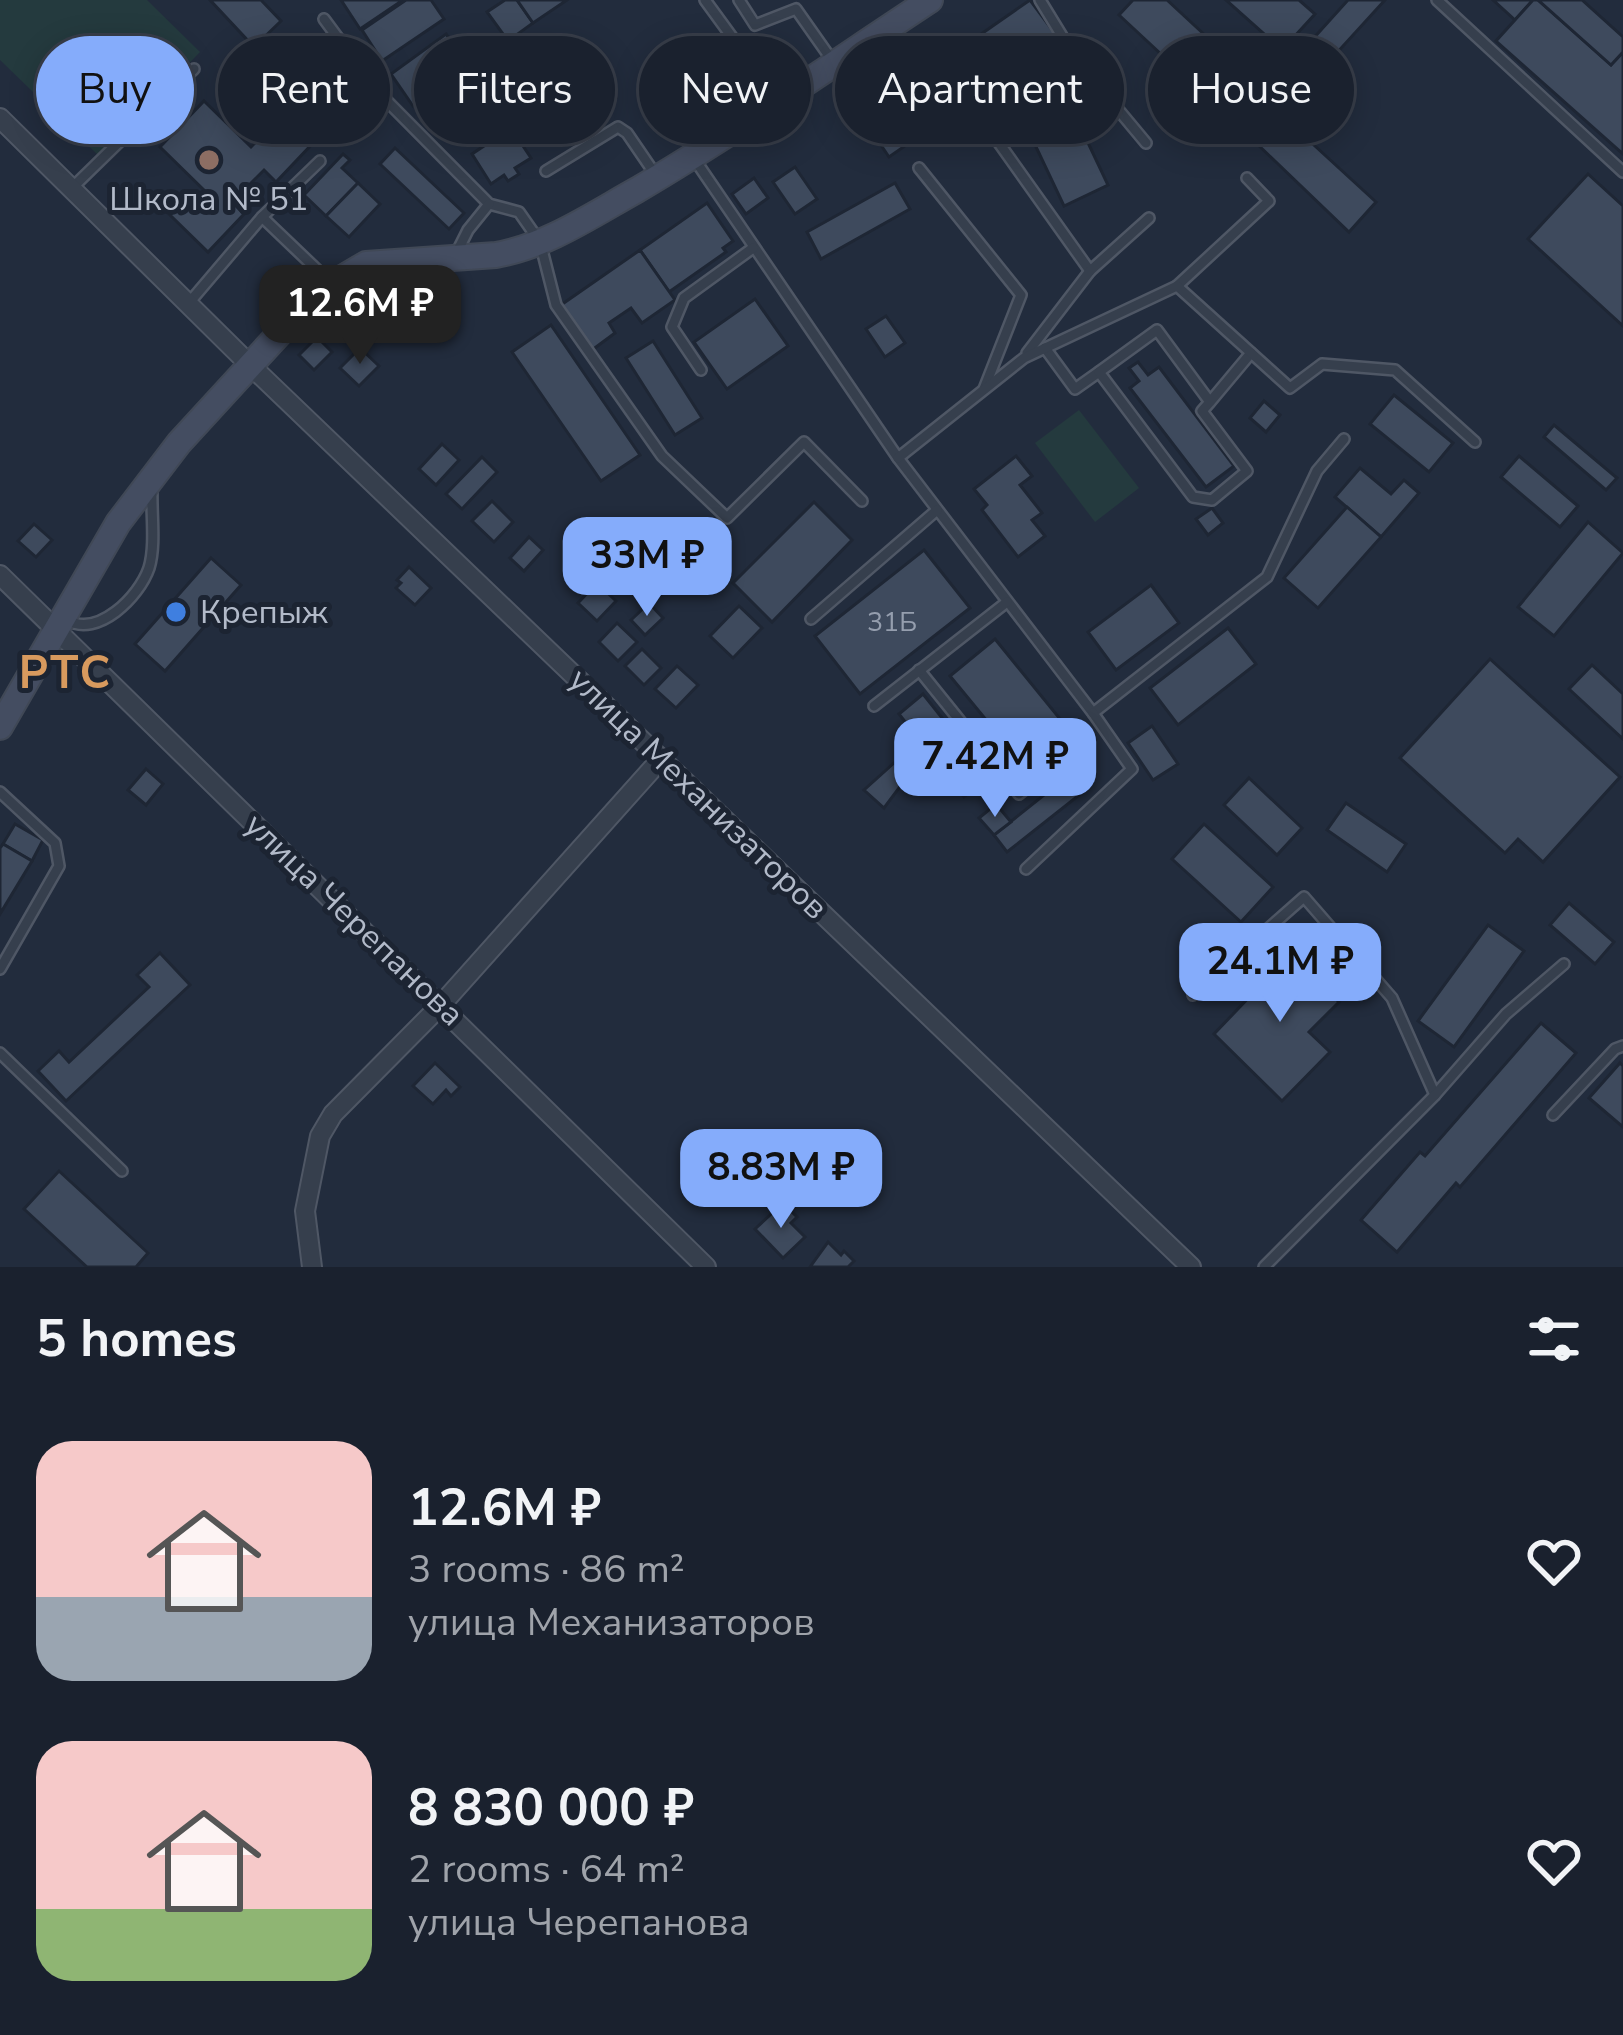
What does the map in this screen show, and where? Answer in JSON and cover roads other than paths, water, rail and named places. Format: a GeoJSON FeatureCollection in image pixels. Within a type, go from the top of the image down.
{"type":"FeatureCollection","features":[{"type":"Feature","properties":{"kind":"street"},"geometry":{"type":"LineString","coordinates":[[811,78],[930,0]]}},
{"type":"Feature","properties":{"kind":"street","name":"улица Механизаторов"},"geometry":{"type":"LineString","coordinates":[[0,118],[250,365],[1191,1267]]}},
{"type":"Feature","properties":{"kind":"street"},"geometry":{"type":"LineString","coordinates":[[0,727],[118,523],[152,476],[250,365],[332,284],[366,264],[515,252],[658,177],[709,144]]}},
{"type":"Feature","properties":{"kind":"street","name":"улица Черепанова"},"geometry":{"type":"LineString","coordinates":[[0,575],[59,623],[706,1267]]}},
{"type":"Feature","properties":{"kind":"street"},"geometry":{"type":"LineString","coordinates":[[312,1267],[305,1211],[320,1136],[332,1114],[441,1005],[661,759]]}},
{"type":"Feature","properties":{"kind":"lane"},"geometry":{"type":"LineString","coordinates":[[705,0],[731,36]]}},
{"type":"Feature","properties":{"kind":"lane"},"geometry":{"type":"LineString","coordinates":[[739,0],[755,25],[796,9],[834,63]]}},
{"type":"Feature","properties":{"kind":"lane"},"geometry":{"type":"LineString","coordinates":[[1040,0],[1076,58],[1146,143]]}},
{"type":"Feature","properties":{"kind":"lane"},"geometry":{"type":"LineString","coordinates":[[1437,0],[1623,172]]}},
{"type":"Feature","properties":{"kind":"lane"},"geometry":{"type":"LineString","coordinates":[[325,19],[378,92],[489,204],[519,212],[540,242],[556,305],[662,456],[728,518],[804,442],[862,501]]}},
{"type":"Feature","properties":{"kind":"lane"},"geometry":{"type":"LineString","coordinates":[[547,171],[618,127],[658,177]]}},
{"type":"Feature","properties":{"kind":"lane"},"geometry":{"type":"LineString","coordinates":[[72,188],[117,144]]}},
{"type":"Feature","properties":{"kind":"lane"},"geometry":{"type":"LineString","coordinates":[[1000,144],[1090,271]]}},
{"type":"Feature","properties":{"kind":"lane"},"geometry":{"type":"LineString","coordinates":[[692,155],[898,458],[1132,769],[1026,868]]}},
{"type":"Feature","properties":{"kind":"lane"},"geometry":{"type":"LineString","coordinates":[[188,304],[262,217],[320,160]]}},
{"type":"Feature","properties":{"kind":"lane"},"geometry":{"type":"LineString","coordinates":[[919,168],[1021,295],[982,392]]}},
{"type":"Feature","properties":{"kind":"lane"},"geometry":{"type":"LineString","coordinates":[[898,458],[1024,358],[1177,286],[1269,201],[1247,178]]}},
{"type":"Feature","properties":{"kind":"lane"},"geometry":{"type":"LineString","coordinates":[[453,260],[468,230],[489,204]]}},
{"type":"Feature","properties":{"kind":"lane"},"geometry":{"type":"LineString","coordinates":[[262,217],[332,284]]}},
{"type":"Feature","properties":{"kind":"lane"},"geometry":{"type":"LineString","coordinates":[[1024,358],[1090,271],[1149,218]]}},
{"type":"Feature","properties":{"kind":"lane"},"geometry":{"type":"LineString","coordinates":[[701,370],[672,327],[684,298],[753,248]]}},
{"type":"Feature","properties":{"kind":"lane"},"geometry":{"type":"LineString","coordinates":[[1177,286],[1290,388],[1322,364],[1396,370],[1475,442]]}},
{"type":"Feature","properties":{"kind":"lane"},"geometry":{"type":"LineString","coordinates":[[1045,348],[1075,389],[1157,330],[1210,402]]}},
{"type":"Feature","properties":{"kind":"lane"},"geometry":{"type":"LineString","coordinates":[[1099,372],[1193,497],[1213,500],[1247,472],[1202,411],[1251,353]]}},
{"type":"Feature","properties":{"kind":"lane"},"geometry":{"type":"LineString","coordinates":[[1093,712],[1268,577],[1316,471],[1344,439]]}},
{"type":"Feature","properties":{"kind":"lane"},"geometry":{"type":"LineString","coordinates":[[59,623],[90,625],[114,613],[148,570],[152,476]]}},
{"type":"Feature","properties":{"kind":"lane"},"geometry":{"type":"LineString","coordinates":[[811,620],[937,510]]}},
{"type":"Feature","properties":{"kind":"lane"},"geometry":{"type":"LineString","coordinates":[[874,706],[1007,602]]}},
{"type":"Feature","properties":{"kind":"lane"},"geometry":{"type":"LineString","coordinates":[[919,670],[1019,794],[1073,751]]}},
{"type":"Feature","properties":{"kind":"lane"},"geometry":{"type":"LineString","coordinates":[[0,792],[55,843],[59,866],[0,969]]}},
{"type":"Feature","properties":{"kind":"lane"},"geometry":{"type":"LineString","coordinates":[[1193,995],[1304,897],[1392,998],[1435,1095]]}},
{"type":"Feature","properties":{"kind":"lane"},"geometry":{"type":"LineString","coordinates":[[1264,1267],[1435,1095],[1506,1014],[1564,964]]}},
{"type":"Feature","properties":{"kind":"lane"},"geometry":{"type":"LineString","coordinates":[[1553,1115],[1615,1048],[1623,1046]]}},
{"type":"Feature","properties":{"kind":"lane"},"geometry":{"type":"LineString","coordinates":[[0,1053],[122,1171]]}},
{"type":"Feature","properties":{"kind":"place","name":"Школа № 51"},"geometry":{"type":"Point","coordinates":[209,160]}},
{"type":"Feature","properties":{"kind":"place","name":"Крепыж"},"geometry":{"type":"Point","coordinates":[176,612]}},
{"type":"Feature","properties":{"kind":"district","name":"РТС"},"geometry":{"type":"Point","coordinates":[66,673]}}]}
